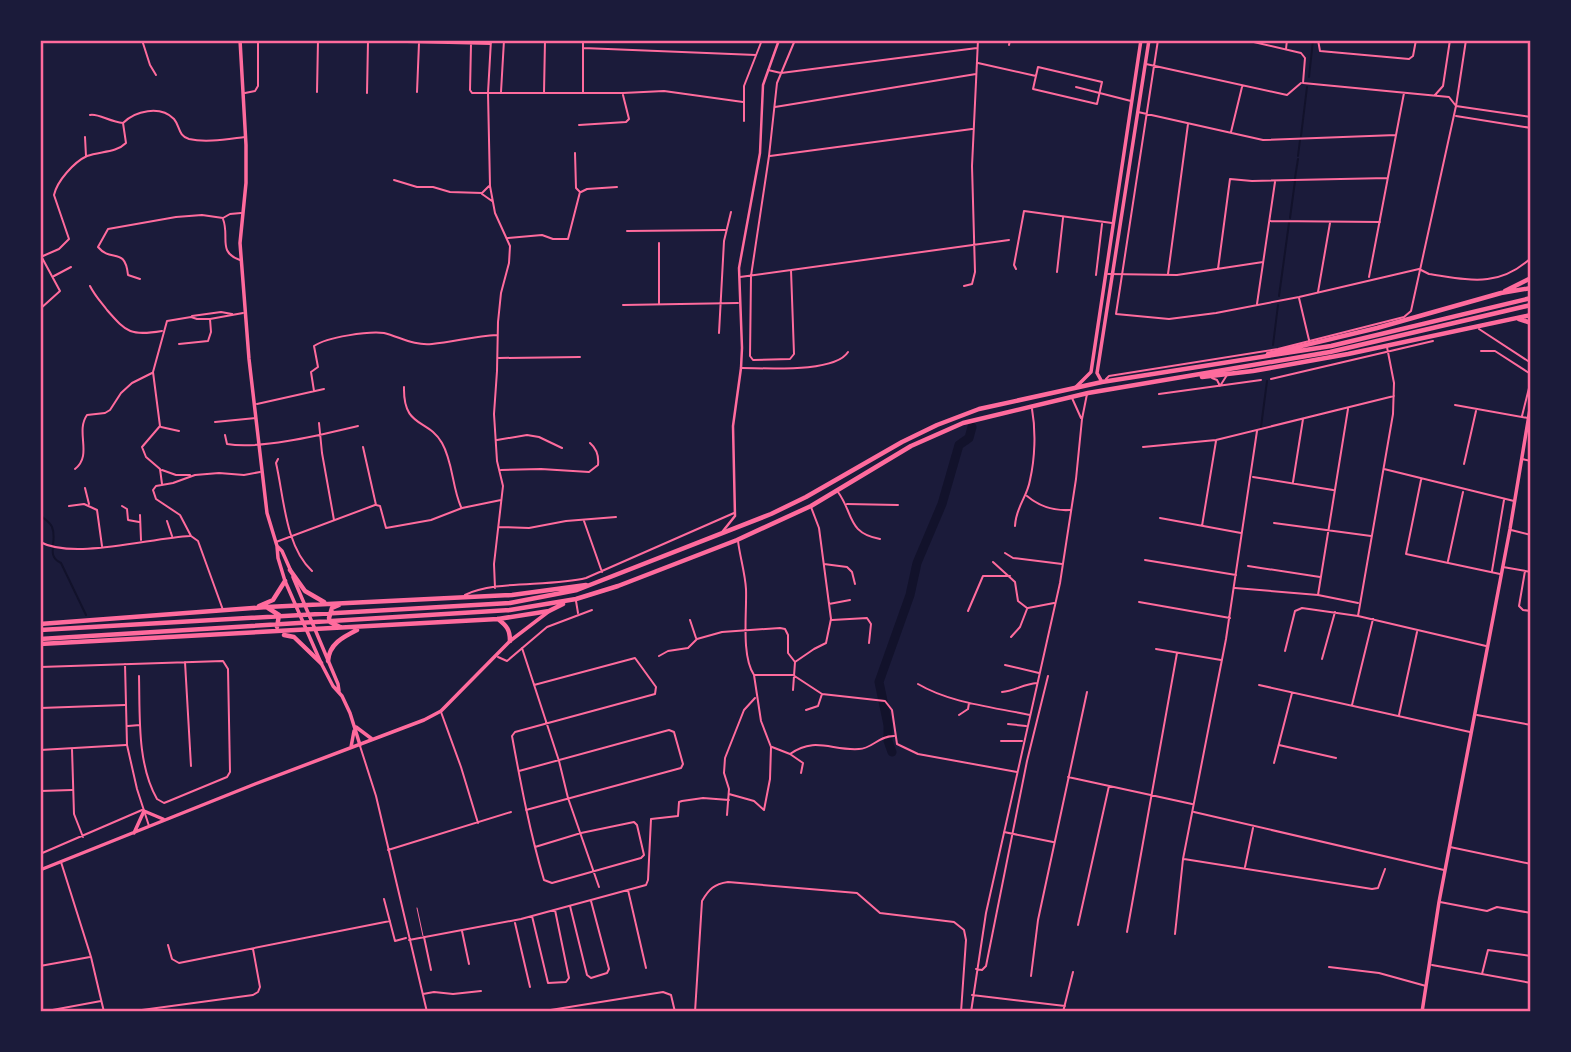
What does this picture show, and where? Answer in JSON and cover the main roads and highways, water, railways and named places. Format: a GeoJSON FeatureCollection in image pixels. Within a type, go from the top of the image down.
{"type":"FeatureCollection","features":[{"type":"Feature","properties":{"kind":"highway"},"geometry":{"type":"LineString","coordinates":[[1501,293],[1531,278]]}},
{"type":"Feature","properties":{"kind":"highway"},"geometry":{"type":"LineString","coordinates":[[1244,359],[1377,328],[1501,293],[1531,290]]}},
{"type":"Feature","properties":{"kind":"highway"},"geometry":{"type":"LineString","coordinates":[[40,630],[510,606],[552,597],[597,583],[744,525],[806,497],[902,442],[979,409],[1102,382],[1331,346],[1531,298]]}},
{"type":"Feature","properties":{"kind":"highway"},"geometry":{"type":"LineString","coordinates":[[40,644],[498,620],[550,611],[573,600],[618,586],[737,540],[811,506],[936,433],[963,423],[1087,393],[1330,352],[1531,305]]}},
{"type":"Feature","properties":{"kind":"highway"},"geometry":{"type":"LineString","coordinates":[[1168,380],[1228,374],[1531,315]]}},
{"type":"Feature","properties":{"kind":"highway"},"geometry":{"type":"LineString","coordinates":[[1516,318],[1531,323]]}},
{"type":"Feature","properties":{"kind":"highway"},"geometry":{"type":"LineString","coordinates":[[290,570],[313,598],[331,604]]}},
{"type":"Feature","properties":{"kind":"highway"},"geometry":{"type":"LineString","coordinates":[[252,608],[272,600],[285,581]]}},
{"type":"Feature","properties":{"kind":"highway"},"geometry":{"type":"LineString","coordinates":[[40,624],[267,607],[512,595],[597,583]]}},
{"type":"Feature","properties":{"kind":"highway"},"geometry":{"type":"LineString","coordinates":[[40,639],[174,632],[573,600]]}},
{"type":"Feature","properties":{"kind":"highway"},"geometry":{"type":"LineString","coordinates":[[340,604],[332,608],[329,618],[330,622],[344,629]]}},
{"type":"Feature","properties":{"kind":"highway"},"geometry":{"type":"LineString","coordinates":[[267,607],[276,611],[280,621],[269,633]]}},
{"type":"Feature","properties":{"kind":"highway"},"geometry":{"type":"LineString","coordinates":[[498,620],[506,625],[510,632],[510,641]]}},
{"type":"Feature","properties":{"kind":"highway"},"geometry":{"type":"LineString","coordinates":[[328,661],[332,648],[342,638],[361,628]]}},
{"type":"Feature","properties":{"kind":"highway"},"geometry":{"type":"LineString","coordinates":[[269,633],[294,637],[321,663]]}},
{"type":"Feature","properties":{"kind":"main road"},"geometry":{"type":"LineString","coordinates":[[240,40],[246,137],[241,260],[267,513],[285,581],[321,663],[339,691]]}},
{"type":"Feature","properties":{"kind":"main road"},"geometry":{"type":"LineString","coordinates":[[1076,387],[1091,372],[1141,40]]}},
{"type":"Feature","properties":{"kind":"main road"},"geometry":{"type":"LineString","coordinates":[[1102,382],[1097,373],[1149,40]]}},
{"type":"Feature","properties":{"kind":"main road"},"geometry":{"type":"LineString","coordinates":[[1422,1012],[1439,902],[1510,530],[1531,403]]}},
{"type":"Feature","properties":{"kind":"main road"},"geometry":{"type":"LineString","coordinates":[[277,544],[328,661],[360,745]]}},
{"type":"Feature","properties":{"kind":"main road"},"geometry":{"type":"LineString","coordinates":[[40,870],[255,784],[374,740],[441,711],[510,641],[550,611]]}},
{"type":"Feature","properties":{"kind":"main road"},"geometry":{"type":"LineString","coordinates":[[354,725],[374,740]]}},
{"type":"Feature","properties":{"kind":"main road"},"geometry":{"type":"LineString","coordinates":[[351,749],[354,725]]}},
{"type":"Feature","properties":{"kind":"main road"},"geometry":{"type":"LineString","coordinates":[[134,832],[144,810],[164,820]]}},
{"type":"Feature","properties":{"kind":"waterway"},"geometry":{"type":"LineString","coordinates":[[1309,77],[1313,40]]}},
{"type":"Feature","properties":{"kind":"waterway"},"geometry":{"type":"LineString","coordinates":[[1301,136],[1307,87]]}},
{"type":"Feature","properties":{"kind":"waterway"},"geometry":{"type":"LineString","coordinates":[[1298,156],[1300,140]]}},
{"type":"Feature","properties":{"kind":"waterway"},"geometry":{"type":"LineString","coordinates":[[1295,178],[1298,159]]}},
{"type":"Feature","properties":{"kind":"waterway"},"geometry":{"type":"LineString","coordinates":[[1290,218],[1295,181]]}},
{"type":"Feature","properties":{"kind":"waterway"},"geometry":{"type":"LineString","coordinates":[[1279,296],[1289,223]]}},
{"type":"Feature","properties":{"kind":"waterway"},"geometry":{"type":"LineString","coordinates":[[1273,345],[1278,305]]}},
{"type":"Feature","properties":{"kind":"waterway"},"geometry":{"type":"LineString","coordinates":[[1261,427],[1267,381]]}},
{"type":"Feature","properties":{"kind":"waterway"},"geometry":{"type":"LineString","coordinates":[[892,752],[879,682],[910,595],[917,563],[942,504],[959,445],[969,438],[972,427]]}},
{"type":"Feature","properties":{"kind":"waterway"},"geometry":{"type":"LineString","coordinates":[[40,515],[52,527],[54,556],[61,563],[86,615]]}}]}
